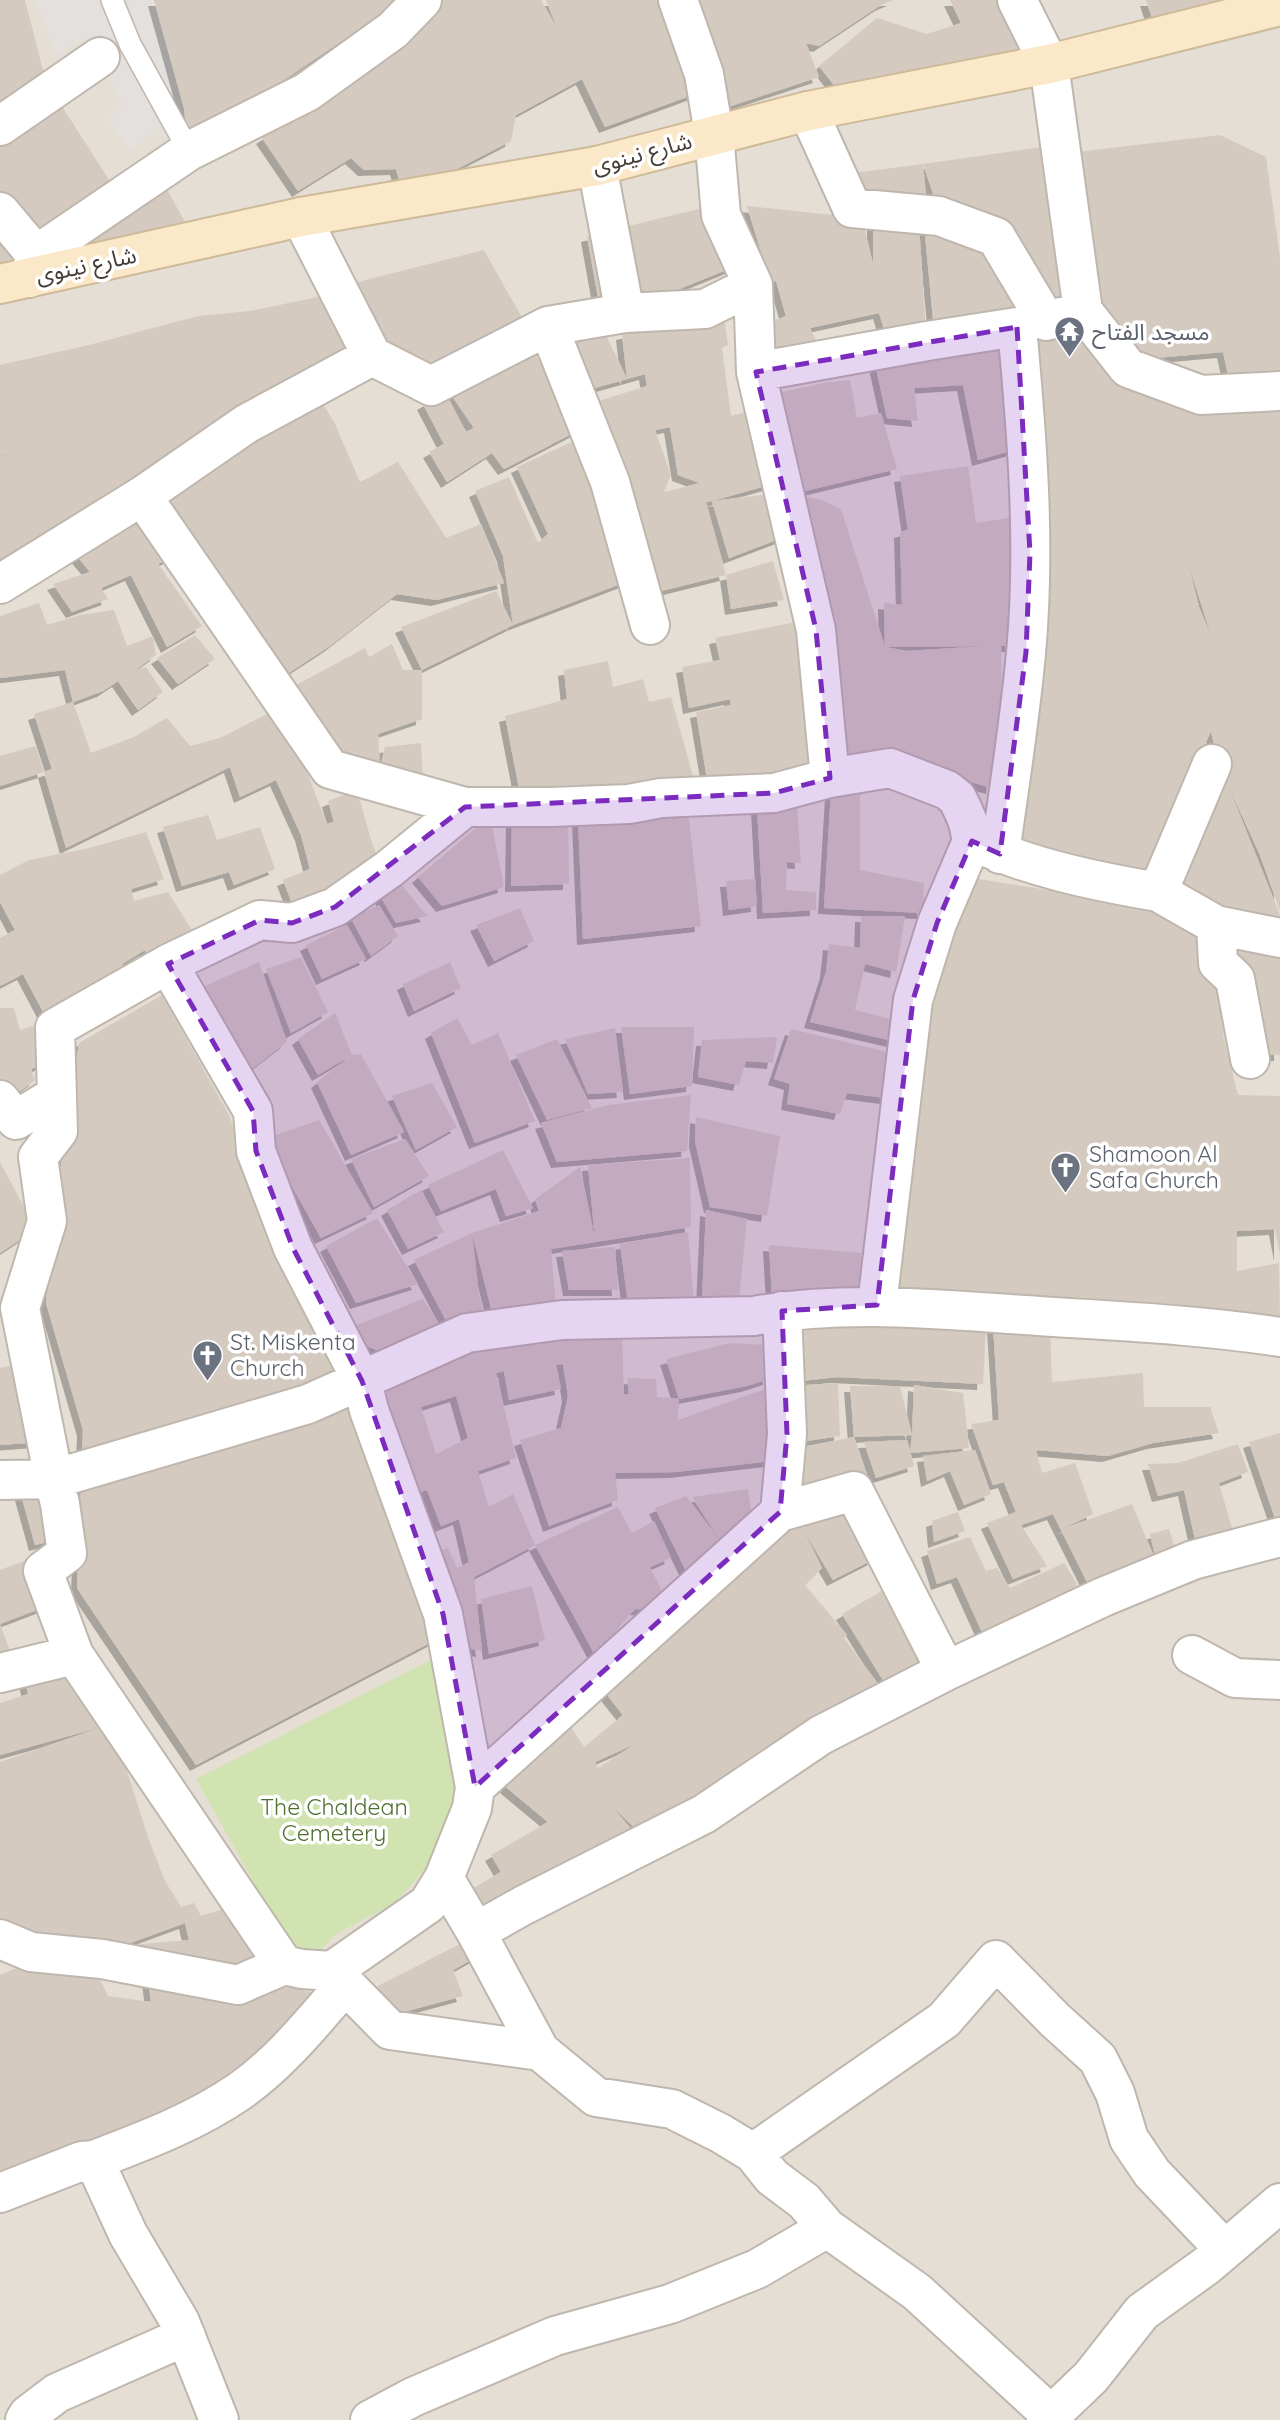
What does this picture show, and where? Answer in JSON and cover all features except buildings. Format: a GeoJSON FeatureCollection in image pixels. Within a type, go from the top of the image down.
{"type":"FeatureCollection","features":[{"type":"Feature","properties":{"kind":"main road","name":"شارع نينوى"},"geometry":{"type":"LineString","coordinates":[[22,272],[301,217],[597,166],[808,111],[1049,64],[1280,6]]}},
{"type":"Feature","properties":{"kind":"street"},"geometry":{"type":"LineString","coordinates":[[0,212],[22,272],[189,151],[307,92],[393,30],[422,0]]}},
{"type":"Feature","properties":{"kind":"street"},"geometry":{"type":"LineString","coordinates":[[678,0],[704,74],[714,134],[721,215],[753,285],[756,372],[816,630],[830,779]]}},
{"type":"Feature","properties":{"kind":"street"},"geometry":{"type":"LineString","coordinates":[[1017,0],[1049,64],[1083,311],[1128,368],[1201,394],[1280,391]]}},
{"type":"Feature","properties":{"kind":"street"},"geometry":{"type":"LineString","coordinates":[[0,126],[100,57]]}},
{"type":"Feature","properties":{"kind":"street"},"geometry":{"type":"LineString","coordinates":[[808,111],[852,208],[939,216],[996,237],[1032,324],[1026,426],[1030,553],[1026,652],[986,848],[937,923],[913,1000],[877,1305]]}},
{"type":"Feature","properties":{"kind":"street"},"geometry":{"type":"LineString","coordinates":[[597,166],[625,313]]}},
{"type":"Feature","properties":{"kind":"street"},"geometry":{"type":"LineString","coordinates":[[301,217],[372,356],[431,386],[548,326],[625,313],[705,309],[753,285]]}},
{"type":"Feature","properties":{"kind":"street"},"geometry":{"type":"LineString","coordinates":[[756,372],[1032,324],[1083,311]]}},
{"type":"Feature","properties":{"kind":"street"},"geometry":{"type":"LineString","coordinates":[[548,326],[610,482],[650,625]]}},
{"type":"Feature","properties":{"kind":"street"},"geometry":{"type":"LineString","coordinates":[[0,584],[142,496],[246,424],[372,356]]}},
{"type":"Feature","properties":{"kind":"street"},"geometry":{"type":"LineString","coordinates":[[142,496],[330,769],[465,807],[551,807],[774,793],[890,768],[947,790],[957,798],[968,822],[986,848],[1083,879],[1158,892],[1216,925],[1280,938]]}},
{"type":"Feature","properties":{"kind":"street"},"geometry":{"type":"LineString","coordinates":[[1158,892],[1212,764]]}},
{"type":"Feature","properties":{"kind":"street"},"geometry":{"type":"LineString","coordinates":[[284,1965],[74,1655],[43,1571],[67,1553],[60,1504],[20,1308],[47,1221],[38,1157],[58,1131],[55,1028],[168,964],[260,920],[292,923],[335,907],[389,869],[465,807]]}},
{"type":"Feature","properties":{"kind":"street"},"geometry":{"type":"LineString","coordinates":[[1216,925],[1218,963],[1235,979],[1250,1059]]}},
{"type":"Feature","properties":{"kind":"street"},"geometry":{"type":"LineString","coordinates":[[0,1939],[31,1952],[102,1959],[238,1985],[284,1965],[332,1971],[428,1904],[444,1878],[472,1808],[475,1787],[443,1614],[369,1410],[362,1381],[293,1248],[256,1151],[253,1111],[168,964]]}},
{"type":"Feature","properties":{"kind":"street"},"geometry":{"type":"LineString","coordinates":[[0,1100],[16,1120],[57,1095]]}},
{"type":"Feature","properties":{"kind":"street"},"geometry":{"type":"LineString","coordinates":[[0,1480],[54,1479],[308,1404],[467,1334],[562,1321],[754,1316],[782,1311],[877,1305],[1215,1327],[1280,1337]]}},
{"type":"Feature","properties":{"kind":"street"},"geometry":{"type":"LineString","coordinates":[[780,1512],[787,1434],[782,1311]]}},
{"type":"Feature","properties":{"kind":"street"},"geometry":{"type":"LineString","coordinates":[[475,1787],[780,1512],[854,1491],[946,1671]]}},
{"type":"Feature","properties":{"kind":"street"},"geometry":{"type":"LineString","coordinates":[[477,1932],[524,1905],[704,1814],[821,1735],[946,1671],[1103,1597],[1193,1560],[1280,1537]]}},
{"type":"Feature","properties":{"kind":"street"},"geometry":{"type":"LineString","coordinates":[[0,1673],[74,1655]]}},
{"type":"Feature","properties":{"kind":"street"},"geometry":{"type":"LineString","coordinates":[[1192,1655],[1235,1678],[1280,1680]]}},
{"type":"Feature","properties":{"kind":"street"},"geometry":{"type":"LineString","coordinates":[[444,1878],[477,1932],[540,2051],[596,2097],[672,2109],[753,2153],[772,2177],[804,2201],[827,2228],[917,2292],[1049,2418],[1091,2377],[1142,2312],[1225,2250],[1280,2203]]}},
{"type":"Feature","properties":{"kind":"street"},"geometry":{"type":"LineString","coordinates":[[753,2153],[944,2021],[996,1960],[1098,2059],[1115,2093],[1129,2139],[1144,2162],[1152,2174],[1225,2250]]}},
{"type":"Feature","properties":{"kind":"street"},"geometry":{"type":"LineString","coordinates":[[332,1971],[390,2030],[540,2051]]}},
{"type":"Feature","properties":{"kind":"street"},"geometry":{"type":"LineString","coordinates":[[0,2193],[169,2131],[239,2091],[292,2047],[338,1993],[332,1971]]}},
{"type":"Feature","properties":{"kind":"street"},"geometry":{"type":"LineString","coordinates":[[94,2160],[128,2234],[180,2322],[219,2420]]}},
{"type":"Feature","properties":{"kind":"street"},"geometry":{"type":"LineString","coordinates":[[370,2420],[413,2397],[555,2336],[670,2304],[757,2269],[827,2228]]}},
{"type":"Feature","properties":{"kind":"street"},"geometry":{"type":"LineString","coordinates":[[25,2420],[57,2393],[186,2336]]}},
{"type":"Feature","properties":{"kind":"lane"},"geometry":{"type":"LineString","coordinates":[[112,0],[130,44],[189,151]]}},
{"type":"Feature","properties":{"kind":"highlighted area"},"geometry":{"type":"Polygon","coordinates":[[[1017,327],[1030,553],[1026,652],[1000,854],[972,841],[937,923],[913,1000],[877,1305],[782,1311],[787,1434],[780,1512],[475,1787],[443,1614],[362,1381],[293,1248],[256,1151],[253,1111],[168,964],[260,920],[292,923],[335,907],[465,807],[774,793],[830,778],[816,630],[756,372],[1017,327]]]}},
{"type":"Feature","properties":{"kind":"shaded area"},"geometry":{"type":"Polygon","coordinates":[[[0,0],[1280,0],[1280,2420],[0,2420],[0,0]]]}},
{"type":"Feature","properties":{"kind":"shaded area"},"geometry":{"type":"Polygon","coordinates":[[[36,0],[154,0],[184,108],[130,150],[108,120],[122,103],[100,57],[86,38],[56,55],[36,0]]]}},
{"type":"Feature","properties":{"kind":"green space","name":"The Chaldean Cemetery"},"geometry":{"type":"Polygon","coordinates":[[[442,1654],[465,1771],[445,1849],[393,1904],[336,1934],[302,1969],[196,1779],[442,1654]]]}},
{"type":"Feature","properties":{"kind":"place","name":"مسجد الفتاح"},"geometry":{"type":"Point","coordinates":[1069,359]}},
{"type":"Feature","properties":{"kind":"place","name":"Shamoon Al Safa Church"},"geometry":{"type":"Point","coordinates":[1066,1194]}},
{"type":"Feature","properties":{"kind":"place","name":"St. Miskenta Church"},"geometry":{"type":"Point","coordinates":[207,1382]}}]}
